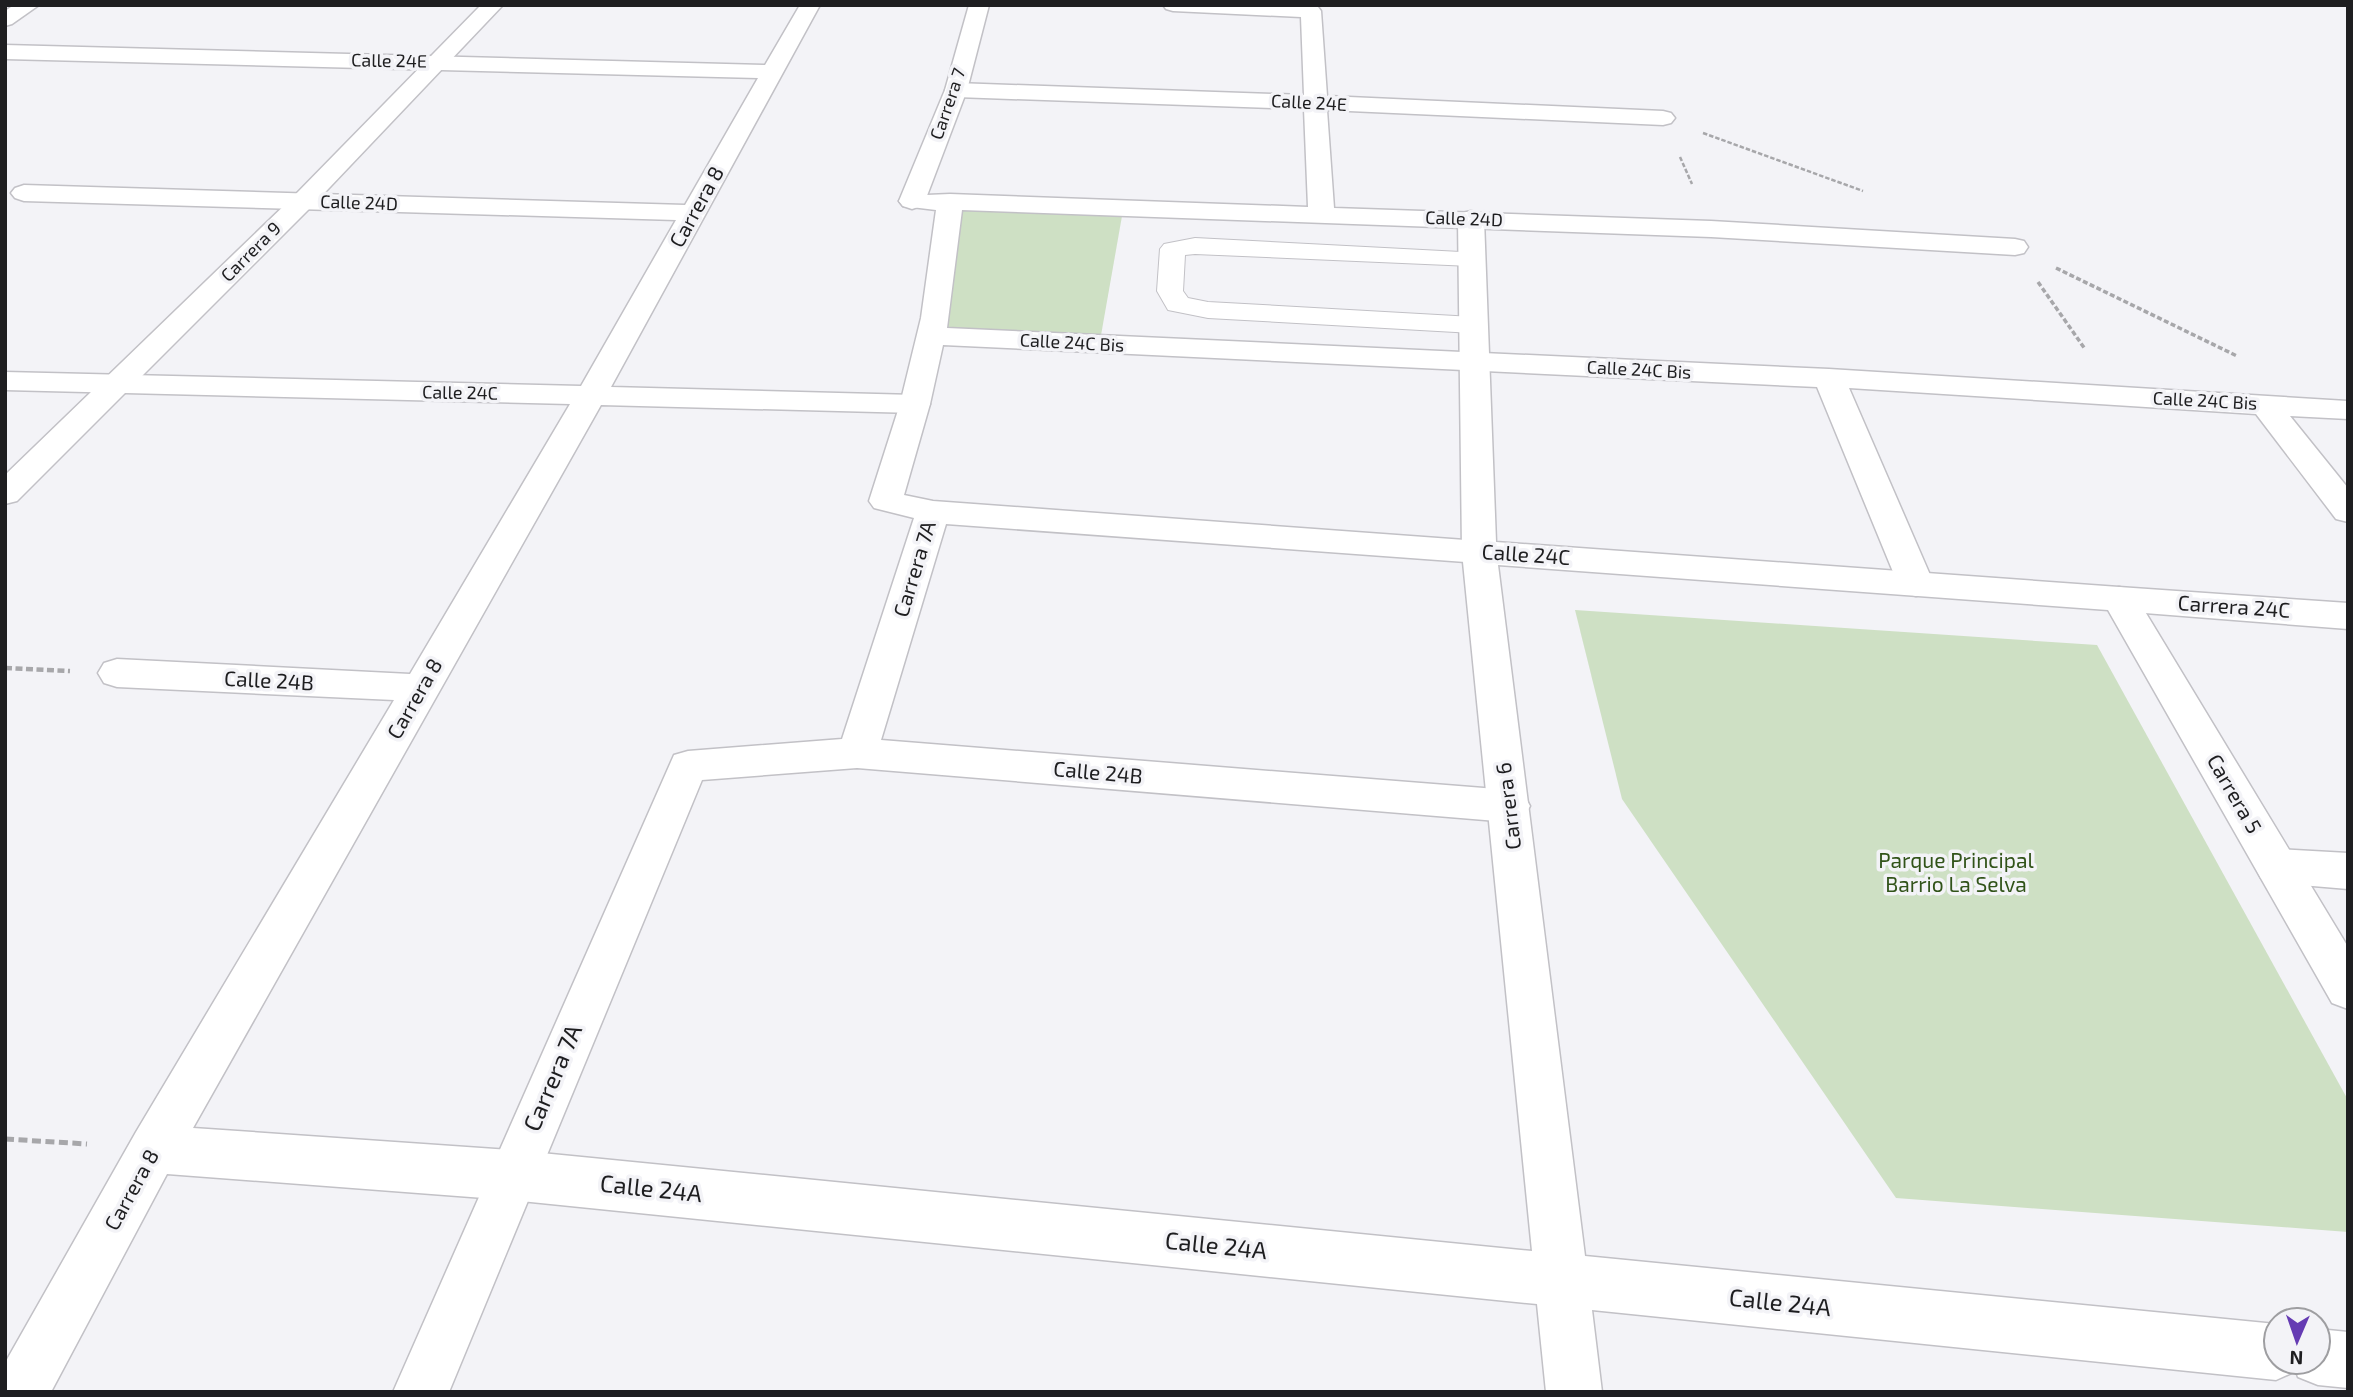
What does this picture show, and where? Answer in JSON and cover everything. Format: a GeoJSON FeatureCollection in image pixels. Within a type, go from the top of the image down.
{"type":"FeatureCollection","features":[{"type":"Feature","properties":{"kind":"street"},"geometry":{"type":"LineString","coordinates":[[5,20],[29,5]]}},
{"type":"Feature","properties":{"kind":"street","name":"Carrera 9"},"geometry":{"type":"LineString","coordinates":[[5,494],[302,202],[493,5]]}},
{"type":"Feature","properties":{"kind":"street","name":"Carrera 8"},"geometry":{"type":"LineString","coordinates":[[20,1392],[155,1149],[590,397],[810,5]]}},
{"type":"Feature","properties":{"kind":"street","name":"Carrera 7"},"geometry":{"type":"LineString","coordinates":[[912,201],[956,90],[979,5]]}},
{"type":"Feature","properties":{"kind":"street"},"geometry":{"type":"LineString","coordinates":[[1173,5],[1311,11],[1321,213]]}},
{"type":"Feature","properties":{"kind":"street","name":"Calle 24E"},"geometry":{"type":"LineString","coordinates":[[5,52],[772,72]]}},
{"type":"Feature","properties":{"kind":"street","name":"Calle 24E"},"geometry":{"type":"LineString","coordinates":[[956,90],[1663,118]]}},
{"type":"Feature","properties":{"kind":"street","name":"Calle 24D"},"geometry":{"type":"LineString","coordinates":[[24,194],[694,213]]}},
{"type":"Feature","properties":{"kind":"street","name":"Calle 24D"},"geometry":{"type":"LineString","coordinates":[[912,201],[1321,213],[1711,229],[2015,247]]}},
{"type":"Feature","properties":{"kind":"street","name":"Carrera 7A"},"geometry":{"type":"LineString","coordinates":[[857,753],[933,512],[886,502],[915,404],[935,318],[950,202]]}},
{"type":"Feature","properties":{"kind":"street","name":"Carrera 6"},"geometry":{"type":"LineString","coordinates":[[1471,219],[1479,552],[1574,1392]]}},
{"type":"Feature","properties":{"kind":"street","name":"Calle 24C Bis"},"geometry":{"type":"LineString","coordinates":[[930,336],[1473,344],[1829,378],[2347,410]]}},
{"type":"Feature","properties":{"kind":"street"},"geometry":{"type":"LineString","coordinates":[[1829,378],[1916,584]]}},
{"type":"Feature","properties":{"kind":"street","name":"Calle 24C"},"geometry":{"type":"LineString","coordinates":[[14,381],[915,404]]}},
{"type":"Feature","properties":{"kind":"street"},"geometry":{"type":"LineString","coordinates":[[2265,405],[2348,511]]}},
{"type":"Feature","properties":{"kind":"street","name":"Calle 24C"},"geometry":{"type":"LineString","coordinates":[[933,512],[2119,599]]}},
{"type":"Feature","properties":{"kind":"street","name":"Carrera 24C"},"geometry":{"type":"LineString","coordinates":[[2119,599],[2348,616]]}},
{"type":"Feature","properties":{"kind":"street","name":"Carrera 5"},"geometry":{"type":"LineString","coordinates":[[2119,599],[2348,989]]}},
{"type":"Feature","properties":{"kind":"street","name":"Calle 24B"},"geometry":{"type":"LineString","coordinates":[[117,673],[422,688]]}},
{"type":"Feature","properties":{"kind":"street","name":"Calle 24B"},"geometry":{"type":"LineString","coordinates":[[688,766],[857,753],[1509,806]]}},
{"type":"Feature","properties":{"kind":"street","name":"Carrera 7A"},"geometry":{"type":"LineString","coordinates":[[421,1392],[511,1175],[688,766]]}},
{"type":"Feature","properties":{"kind":"street"},"geometry":{"type":"LineString","coordinates":[[2276,866],[2348,871]]}},
{"type":"Feature","properties":{"kind":"street","name":"Calle 24A"},"geometry":{"type":"LineString","coordinates":[[155,1149],[511,1175],[2262,1351]]}},
{"type":"Feature","properties":{"kind":"lane"},"geometry":{"type":"LineString","coordinates":[[1471,258],[1195,246],[1173,249],[1170,291],[1178,304],[1208,310],[1473,344]]}},
{"type":"Feature","properties":{"kind":"path"},"geometry":{"type":"LineString","coordinates":[[1663,118],[1711,229]]}},
{"type":"Feature","properties":{"kind":"path"},"geometry":{"type":"LineString","coordinates":[[2015,247],[2118,396]]}},
{"type":"Feature","properties":{"kind":"path"},"geometry":{"type":"LineString","coordinates":[[5,668],[117,673]]}},
{"type":"Feature","properties":{"kind":"path"},"geometry":{"type":"LineString","coordinates":[[5,1139],[155,1149]]}},
{"type":"Feature","properties":{"kind":"green space"},"geometry":{"type":"Polygon","coordinates":[[[960,210],[1122,216],[1100,341],[945,329],[960,210]]]}},
{"type":"Feature","properties":{"kind":"green space","name":"Parque Principal Barrio La Selva"},"geometry":{"type":"Polygon","coordinates":[[[1575,610],[2097,645],[2348,1100],[2348,1232],[1896,1198],[1622,799],[1575,610]]]}}]}
